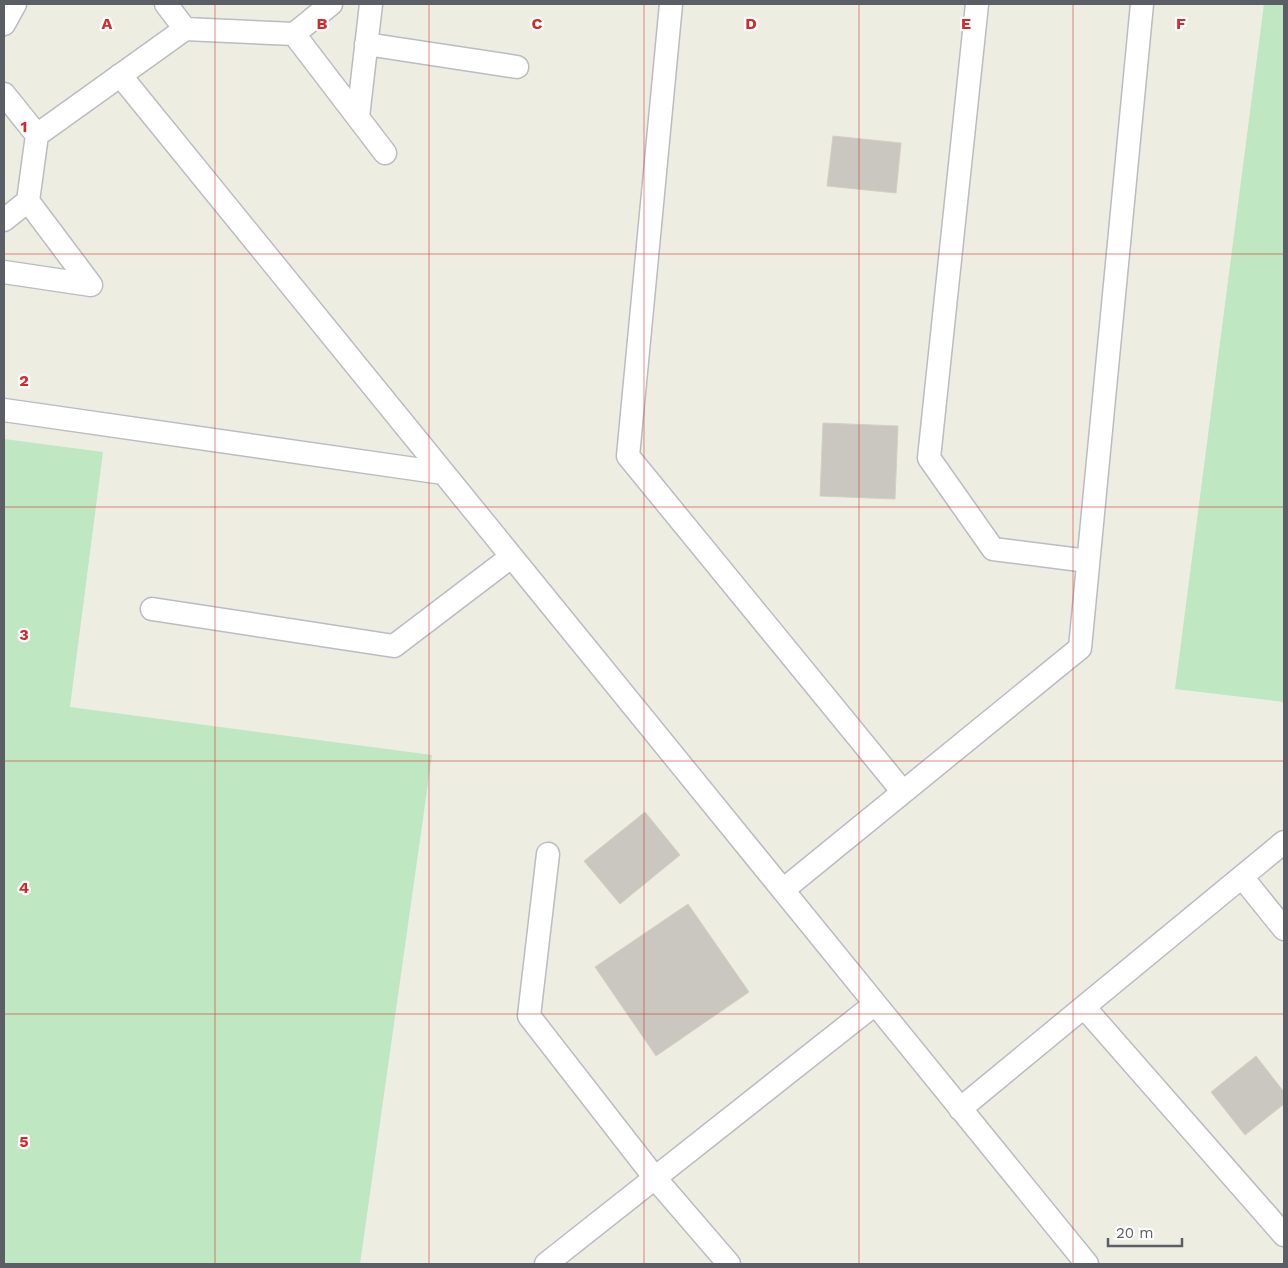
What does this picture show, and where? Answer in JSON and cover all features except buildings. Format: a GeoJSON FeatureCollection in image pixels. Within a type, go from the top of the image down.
{"type":"FeatureCollection","features":[{"type":"Feature","properties":{"kind":"street"},"geometry":{"type":"LineString","coordinates":[[4,24],[15,4]]}},
{"type":"Feature","properties":{"kind":"street"},"geometry":{"type":"LineString","coordinates":[[166,4],[184,29]]}},
{"type":"Feature","properties":{"kind":"street"},"geometry":{"type":"LineString","coordinates":[[4,220],[28,201],[37,135],[184,29],[294,34],[331,4]]}},
{"type":"Feature","properties":{"kind":"street"},"geometry":{"type":"LineString","coordinates":[[358,117],[371,4]]}},
{"type":"Feature","properties":{"kind":"street"},"geometry":{"type":"LineString","coordinates":[[671,4],[628,456],[903,792]]}},
{"type":"Feature","properties":{"kind":"street"},"geometry":{"type":"LineString","coordinates":[[977,4],[929,458],[993,549],[1088,561]]}},
{"type":"Feature","properties":{"kind":"street"},"geometry":{"type":"LineString","coordinates":[[783,890],[1080,648],[1142,4]]}},
{"type":"Feature","properties":{"kind":"street"},"geometry":{"type":"LineString","coordinates":[[294,34],[385,153]]}},
{"type":"Feature","properties":{"kind":"street"},"geometry":{"type":"LineString","coordinates":[[366,44],[517,67]]}},
{"type":"Feature","properties":{"kind":"street"},"geometry":{"type":"LineString","coordinates":[[120,75],[1087,1264]]}},
{"type":"Feature","properties":{"kind":"street"},"geometry":{"type":"LineString","coordinates":[[4,94],[37,135]]}},
{"type":"Feature","properties":{"kind":"street"},"geometry":{"type":"LineString","coordinates":[[4,272],[91,285],[28,201]]}},
{"type":"Feature","properties":{"kind":"street"},"geometry":{"type":"LineString","coordinates":[[4,410],[443,473]]}},
{"type":"Feature","properties":{"kind":"street"},"geometry":{"type":"LineString","coordinates":[[152,609],[394,646],[511,557]]}},
{"type":"Feature","properties":{"kind":"street"},"geometry":{"type":"LineString","coordinates":[[960,1109],[1284,842]]}},
{"type":"Feature","properties":{"kind":"street"},"geometry":{"type":"LineString","coordinates":[[548,854],[529,1016],[655,1178],[729,1264]]}},
{"type":"Feature","properties":{"kind":"street"},"geometry":{"type":"LineString","coordinates":[[1242,877],[1284,929]]}},
{"type":"Feature","properties":{"kind":"street"},"geometry":{"type":"LineString","coordinates":[[546,1264],[875,1004]]}},
{"type":"Feature","properties":{"kind":"street"},"geometry":{"type":"LineString","coordinates":[[1084,1007],[1284,1235]]}},
{"type":"Feature","properties":{"kind":"green space"},"geometry":{"type":"Polygon","coordinates":[[[1264,4],[1284,4],[1284,702],[1175,689],[1264,4]]]}},
{"type":"Feature","properties":{"kind":"green space"},"geometry":{"type":"Polygon","coordinates":[[[4,439],[103,452],[70,707],[432,755],[360,1264],[4,1264],[4,439]]]}}]}
